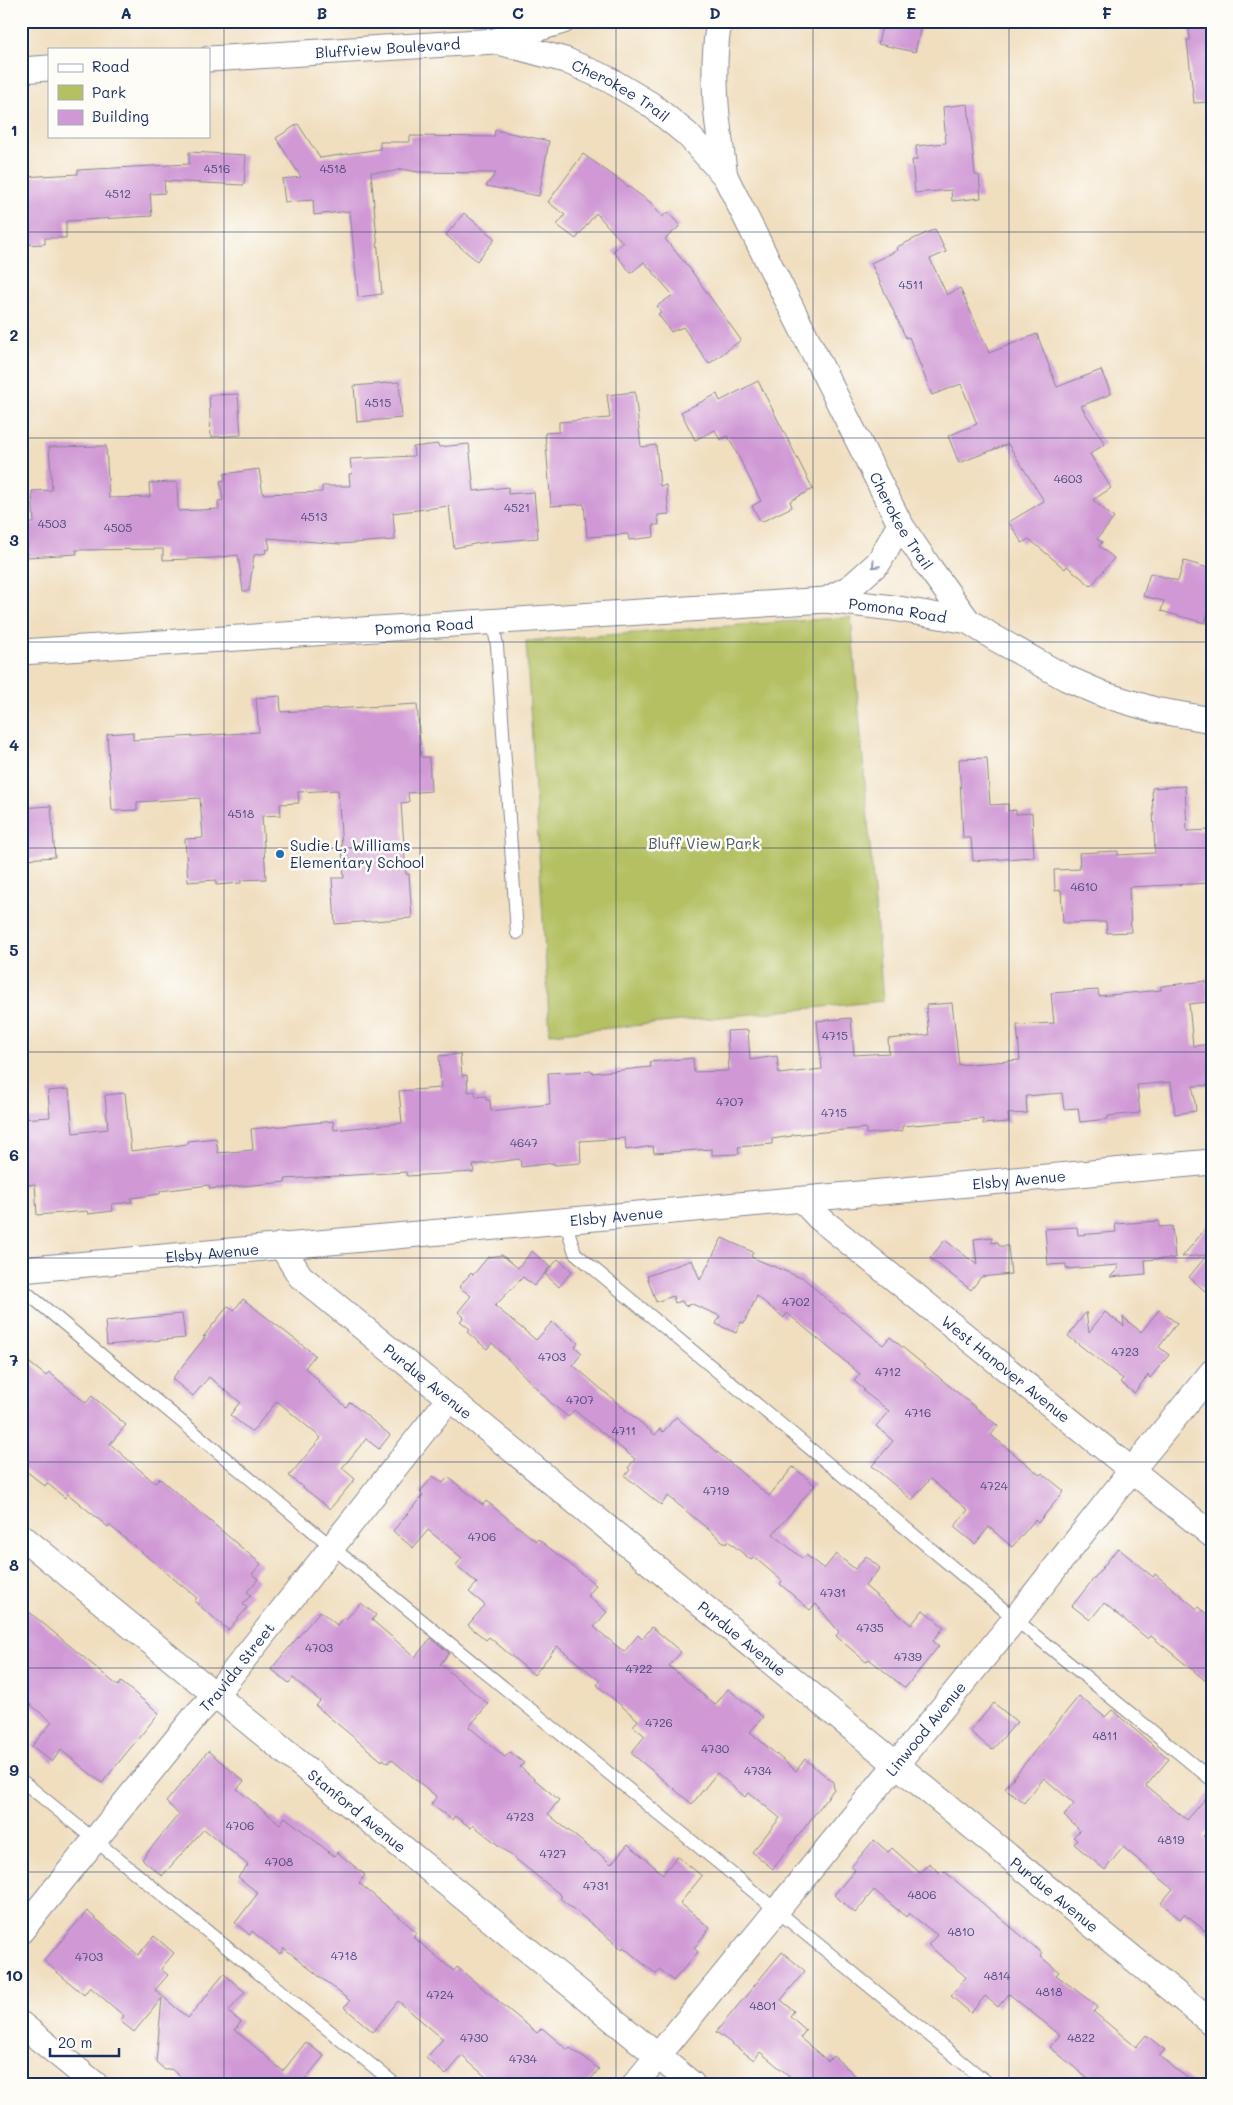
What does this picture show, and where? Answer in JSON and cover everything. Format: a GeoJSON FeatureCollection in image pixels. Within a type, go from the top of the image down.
{"type":"FeatureCollection","features":[{"type":"Feature","properties":{"kind":"street","name":"Bluffview Boulevard"},"geometry":{"type":"LineString","coordinates":[[210,59],[495,41],[563,21]]}},
{"type":"Feature","properties":{"kind":"street","name":"Cherokee Trail"},"geometry":{"type":"LineString","coordinates":[[719,21],[714,82],[717,124],[725,176]]}},
{"type":"Feature","properties":{"kind":"street","name":"Cherokee Trail"},"geometry":{"type":"LineString","coordinates":[[495,41],[565,60],[608,79],[650,104],[687,134],[725,176],[900,524],[929,568],[968,621],[1066,678],[1105,695],[1155,710],[1212,720]]}},
{"type":"Feature","properties":{"kind":"street"},"geometry":{"type":"LineString","coordinates":[[21,70],[48,68]]}},
{"type":"Feature","properties":{"kind":"street","name":"Pomona Road"},"geometry":{"type":"LineString","coordinates":[[826,600],[852,587],[879,562],[900,524]]}},
{"type":"Feature","properties":{"kind":"street","name":"Pomona Road"},"geometry":{"type":"LineString","coordinates":[[21,652],[826,600],[893,608],[968,621]]}},
{"type":"Feature","properties":{"kind":"street","name":"Elsby Avenue"},"geometry":{"type":"LineString","coordinates":[[21,1270],[1212,1162]]}},
{"type":"Feature","properties":{"kind":"street","name":"West Hanover Avenue"},"geometry":{"type":"LineString","coordinates":[[802,1200],[826,1223],[1212,1535]]}},
{"type":"Feature","properties":{"kind":"street","name":"Purdue Avenue"},"geometry":{"type":"LineString","coordinates":[[281,1245],[300,1276],[1212,2022]]}},
{"type":"Feature","properties":{"kind":"street","name":"Linwood Avenue"},"geometry":{"type":"LineString","coordinates":[[635,2084],[776,1909],[1015,1619],[1212,1372]]}},
{"type":"Feature","properties":{"kind":"street","name":"Travida Street"},"geometry":{"type":"LineString","coordinates":[[21,1931],[197,1714],[216,1694],[449,1399]]}},
{"type":"Feature","properties":{"kind":"street","name":"Stanford Avenue"},"geometry":{"type":"LineString","coordinates":[[21,1536],[692,2084]]}},
{"type":"Feature","properties":{"kind":"street"},"geometry":{"type":"LineString","coordinates":[[21,2024],[95,2084]]}},
{"type":"Feature","properties":{"kind":"lane"},"geometry":{"type":"LineString","coordinates":[[493,622],[497,646],[517,933]]}},
{"type":"Feature","properties":{"kind":"lane"},"geometry":{"type":"LineString","coordinates":[[566,1220],[575,1253],[1015,1619],[1212,1780]]}},
{"type":"Feature","properties":{"kind":"lane"},"geometry":{"type":"LineString","coordinates":[[21,1288],[332,1547],[989,2084]]}},
{"type":"Feature","properties":{"kind":"lane"},"geometry":{"type":"LineString","coordinates":[[21,1780],[395,2084]]}},
{"type":"Feature","properties":{"kind":"green space","name":"Bluff View Park"},"geometry":{"type":"Polygon","coordinates":[[[851,617],[883,1001],[550,1034],[526,641],[851,617]]]}},
{"type":"Feature","properties":{"kind":"building"},"geometry":{"type":"Polygon","coordinates":[[[883,21],[922,21],[915,52],[878,44],[883,21]]]}},
{"type":"Feature","properties":{"kind":"building"},"geometry":{"type":"Polygon","coordinates":[[[1188,21],[1212,21],[1212,102],[1194,103],[1187,40],[1190,40],[1188,21]]]}},
{"type":"Feature","properties":{"kind":"building"},"geometry":{"type":"Polygon","coordinates":[[[968,104],[975,175],[979,175],[981,198],[952,201],[951,190],[915,193],[912,160],[917,160],[916,146],[946,143],[943,107],[968,104]]]}},
{"type":"Feature","properties":{"kind":"building"},"geometry":{"type":"Polygon","coordinates":[[[298,124],[320,158],[380,149],[380,142],[410,142],[410,136],[494,137],[495,130],[549,141],[539,196],[486,186],[496,173],[418,172],[402,169],[391,172],[371,172],[382,294],[358,297],[350,211],[314,215],[313,200],[285,202],[282,179],[301,177],[276,138],[298,124]]]}},
{"type":"Feature","properties":{"kind":"building"},"geometry":{"type":"Polygon","coordinates":[[[189,152],[246,155],[244,185],[164,181],[165,193],[150,194],[152,216],[66,221],[66,238],[45,238],[45,244],[21,245],[21,177],[78,174],[78,170],[189,164],[189,152]]]}},
{"type":"Feature","properties":{"kind":"building"},"geometry":{"type":"Polygon","coordinates":[[[583,154],[650,202],[662,217],[668,212],[680,226],[665,239],[690,269],[741,340],[709,364],[683,327],[671,332],[658,314],[661,312],[657,306],[673,295],[644,262],[631,273],[613,251],[623,243],[596,213],[576,239],[557,225],[565,215],[548,202],[583,154]]]}},
{"type":"Feature","properties":{"kind":"building"},"geometry":{"type":"Polygon","coordinates":[[[464,213],[495,239],[477,261],[446,235],[464,213]]]}},
{"type":"Feature","properties":{"kind":"building"},"geometry":{"type":"Polygon","coordinates":[[[935,229],[946,252],[930,259],[947,295],[960,288],[989,353],[1037,334],[1057,387],[1101,370],[1111,394],[1081,406],[1105,444],[1090,454],[1111,488],[1093,500],[1114,518],[1097,539],[1102,542],[1099,546],[1114,558],[1091,586],[1067,566],[1065,569],[1029,539],[1022,543],[1009,522],[1044,501],[1008,444],[959,463],[948,436],[977,424],[961,384],[932,395],[909,337],[906,338],[871,263],[898,250],[897,247],[935,229]]]}},
{"type":"Feature","properties":{"kind":"building"},"geometry":{"type":"Polygon","coordinates":[[[758,381],[813,489],[790,501],[792,507],[761,522],[752,506],[761,501],[728,436],[720,440],[715,430],[695,440],[681,412],[717,394],[720,401],[758,381]]]}},
{"type":"Feature","properties":{"kind":"building"},"geometry":{"type":"Polygon","coordinates":[[[399,382],[402,418],[357,422],[354,386],[399,382]]]}},
{"type":"Feature","properties":{"kind":"building"},"geometry":{"type":"Polygon","coordinates":[[[635,392],[641,447],[656,445],[660,486],[666,485],[669,514],[658,515],[659,525],[653,525],[654,537],[629,540],[628,534],[587,537],[584,504],[551,506],[545,433],[559,432],[559,422],[610,418],[607,395],[635,392]]]}},
{"type":"Feature","properties":{"kind":"building"},"geometry":{"type":"Polygon","coordinates":[[[238,394],[241,435],[211,437],[209,395],[238,394]]]}},
{"type":"Feature","properties":{"kind":"building"},"geometry":{"type":"Polygon","coordinates":[[[438,444],[439,447],[469,444],[474,491],[508,487],[508,494],[534,492],[538,538],[480,543],[454,548],[449,506],[393,513],[395,540],[340,544],[268,538],[270,549],[265,550],[266,553],[254,555],[249,591],[243,591],[238,555],[163,560],[163,549],[76,550],[77,554],[28,557],[25,523],[34,523],[32,491],[52,490],[49,447],[106,446],[109,498],[150,497],[149,483],[177,482],[178,511],[219,509],[218,501],[223,500],[220,481],[225,480],[224,474],[259,469],[263,494],[322,492],[322,486],[350,486],[349,474],[352,474],[350,459],[414,456],[413,447],[438,444]]]}},
{"type":"Feature","properties":{"kind":"building"},"geometry":{"type":"Polygon","coordinates":[[[1184,561],[1212,569],[1212,599],[1205,623],[1161,611],[1164,601],[1143,596],[1150,573],[1178,581],[1184,561]]]}},
{"type":"Feature","properties":{"kind":"building"},"geometry":{"type":"Polygon","coordinates":[[[280,696],[281,712],[417,704],[421,757],[429,757],[431,791],[408,793],[409,802],[401,803],[406,874],[409,874],[412,918],[335,924],[332,878],[344,878],[338,790],[298,792],[299,803],[280,804],[281,815],[262,816],[266,879],[241,880],[241,883],[216,885],[216,880],[188,882],[185,839],[203,838],[200,798],[137,802],[137,810],[112,810],[107,734],[133,732],[133,740],[259,732],[256,698],[280,696]]]}},
{"type":"Feature","properties":{"kind":"building"},"geometry":{"type":"Polygon","coordinates":[[[987,758],[990,805],[1008,804],[1008,811],[1016,810],[1016,814],[1032,813],[1034,857],[973,861],[971,838],[963,838],[959,759],[987,758]]]}},
{"type":"Feature","properties":{"kind":"building"},"geometry":{"type":"Polygon","coordinates":[[[1185,786],[1187,831],[1212,830],[1212,883],[1129,887],[1131,932],[1107,933],[1106,922],[1063,923],[1061,890],[1055,891],[1054,870],[1080,869],[1079,853],[1118,851],[1118,855],[1155,853],[1152,788],[1185,786]]]}},
{"type":"Feature","properties":{"kind":"building"},"geometry":{"type":"Polygon","coordinates":[[[51,806],[55,857],[24,859],[21,808],[51,806]]]}},
{"type":"Feature","properties":{"kind":"building"},"geometry":{"type":"Polygon","coordinates":[[[1206,981],[1208,1002],[1189,1004],[1193,1046],[1212,1044],[1212,1085],[1193,1086],[1196,1111],[1175,1114],[1171,1082],[1137,1085],[1140,1113],[1108,1116],[1108,1119],[1080,1122],[1078,1108],[1064,1109],[1062,1093],[1026,1096],[1027,1113],[1008,1114],[1009,1122],[983,1124],[983,1119],[902,1126],[902,1131],[866,1134],[866,1128],[792,1135],[772,1139],[772,1144],[738,1147],[739,1154],[712,1155],[712,1149],[654,1153],[653,1146],[626,1150],[625,1138],[580,1141],[581,1163],[554,1165],[554,1163],[521,1167],[520,1159],[473,1165],[474,1172],[407,1176],[406,1172],[285,1179],[286,1182],[210,1189],[209,1185],[160,1191],[160,1194],[131,1198],[132,1202],[112,1204],[113,1211],[88,1214],[87,1211],[37,1215],[35,1184],[21,1186],[21,1119],[50,1117],[48,1091],[69,1089],[73,1133],[108,1129],[105,1095],[125,1093],[131,1151],[188,1144],[188,1141],[216,1138],[218,1153],[253,1150],[251,1129],[333,1121],[334,1130],[402,1123],[399,1091],[441,1088],[439,1056],[460,1054],[462,1076],[467,1075],[468,1092],[475,1091],[476,1097],[486,1096],[486,1100],[490,1100],[491,1111],[550,1104],[548,1073],[592,1071],[593,1073],[651,1067],[650,1062],[693,1058],[694,1072],[729,1071],[727,1031],[748,1030],[750,1060],[777,1056],[779,1074],[822,1069],[817,1021],[851,1018],[854,1055],[889,1053],[888,1039],[929,1035],[926,1005],[952,1003],[959,1065],[1020,1060],[1017,1025],[1054,1023],[1051,993],[1098,990],[1099,996],[1161,990],[1161,986],[1206,981]]]}},
{"type":"Feature","properties":{"kind":"building"},"geometry":{"type":"Polygon","coordinates":[[[1159,1221],[1159,1227],[1172,1226],[1175,1258],[1145,1260],[1146,1274],[1110,1277],[1119,1268],[1118,1265],[1066,1269],[1066,1264],[1048,1265],[1045,1229],[1077,1227],[1078,1235],[1116,1232],[1115,1224],[1159,1221]]]}},
{"type":"Feature","properties":{"kind":"building"},"geometry":{"type":"Polygon","coordinates":[[[1212,1221],[1212,1297],[1189,1277],[1207,1255],[1182,1257],[1212,1221]]]}},
{"type":"Feature","properties":{"kind":"building"},"geometry":{"type":"Polygon","coordinates":[[[992,1237],[992,1243],[998,1242],[999,1246],[1008,1246],[1011,1274],[981,1277],[971,1290],[930,1258],[945,1240],[977,1265],[974,1239],[992,1237]]]}},
{"type":"Feature","properties":{"kind":"building"},"geometry":{"type":"Polygon","coordinates":[[[722,1238],[753,1252],[751,1257],[799,1277],[801,1276],[842,1313],[883,1345],[890,1337],[998,1426],[991,1435],[1040,1475],[1042,1473],[1064,1491],[1038,1523],[1035,1520],[1012,1547],[989,1527],[975,1544],[954,1527],[968,1510],[930,1479],[912,1500],[872,1466],[893,1441],[876,1426],[889,1411],[863,1391],[865,1390],[854,1381],[860,1374],[787,1313],[784,1318],[757,1296],[744,1323],[741,1322],[736,1333],[716,1324],[720,1316],[692,1304],[685,1306],[682,1301],[675,1303],[673,1296],[656,1302],[647,1276],[692,1260],[700,1280],[722,1238]]]}},
{"type":"Feature","properties":{"kind":"building"},"geometry":{"type":"Polygon","coordinates":[[[532,1251],[550,1267],[534,1286],[523,1277],[495,1306],[536,1340],[552,1322],[578,1343],[575,1347],[582,1353],[573,1365],[655,1435],[660,1429],[663,1432],[676,1417],[769,1496],[793,1467],[815,1485],[773,1534],[803,1559],[806,1555],[824,1569],[836,1554],[855,1569],[866,1556],[880,1568],[865,1586],[911,1625],[923,1610],[944,1627],[933,1641],[939,1646],[905,1688],[869,1659],[866,1662],[836,1636],[839,1632],[816,1604],[810,1610],[780,1584],[782,1581],[754,1557],[751,1560],[728,1541],[726,1544],[668,1496],[661,1505],[625,1476],[635,1459],[574,1410],[568,1417],[551,1403],[492,1343],[487,1349],[467,1332],[470,1329],[460,1321],[464,1317],[458,1312],[471,1296],[459,1287],[471,1273],[473,1275],[488,1257],[502,1255],[518,1268],[532,1251]]]}},
{"type":"Feature","properties":{"kind":"building"},"geometry":{"type":"Polygon","coordinates":[[[558,1259],[572,1271],[559,1287],[545,1274],[558,1259]]]}},
{"type":"Feature","properties":{"kind":"building"},"geometry":{"type":"Polygon","coordinates":[[[243,1299],[315,1355],[305,1368],[318,1382],[346,1407],[350,1402],[390,1435],[379,1449],[366,1439],[342,1468],[355,1479],[330,1509],[289,1476],[321,1438],[277,1401],[252,1432],[230,1415],[240,1402],[209,1377],[193,1396],[172,1379],[228,1306],[234,1310],[243,1299]]]}},
{"type":"Feature","properties":{"kind":"building"},"geometry":{"type":"Polygon","coordinates":[[[1159,1310],[1177,1323],[1159,1347],[1169,1355],[1150,1378],[1148,1375],[1134,1393],[1120,1382],[1123,1379],[1068,1336],[1086,1312],[1089,1332],[1105,1312],[1124,1326],[1123,1317],[1141,1332],[1159,1310]]]}},
{"type":"Feature","properties":{"kind":"building"},"geometry":{"type":"Polygon","coordinates":[[[182,1314],[185,1338],[107,1345],[105,1321],[182,1314]]]}},
{"type":"Feature","properties":{"kind":"building"},"geometry":{"type":"Polygon","coordinates":[[[21,1356],[46,1376],[49,1372],[86,1403],[92,1396],[126,1425],[110,1444],[155,1483],[159,1478],[261,1564],[252,1574],[258,1579],[247,1592],[251,1595],[243,1604],[247,1608],[228,1630],[194,1601],[197,1598],[109,1525],[108,1527],[68,1494],[65,1498],[47,1483],[45,1486],[21,1467],[21,1356]]]}},
{"type":"Feature","properties":{"kind":"building"},"geometry":{"type":"Polygon","coordinates":[[[433,1476],[443,1483],[448,1477],[483,1505],[486,1501],[596,1585],[588,1596],[607,1612],[594,1627],[624,1652],[638,1635],[642,1639],[652,1627],[681,1652],[669,1666],[715,1705],[728,1689],[763,1717],[750,1732],[796,1771],[805,1759],[833,1782],[834,1789],[773,1869],[752,1852],[780,1818],[749,1793],[745,1797],[717,1773],[692,1804],[631,1753],[645,1736],[633,1726],[638,1720],[597,1685],[600,1681],[557,1646],[534,1675],[489,1637],[486,1640],[468,1625],[485,1605],[469,1592],[477,1583],[456,1565],[462,1558],[428,1530],[413,1548],[393,1531],[423,1495],[420,1492],[433,1476]]]}},
{"type":"Feature","properties":{"kind":"building"},"geometry":{"type":"Polygon","coordinates":[[[1118,1548],[1153,1577],[1155,1574],[1197,1609],[1198,1607],[1212,1618],[1212,1686],[1151,1636],[1148,1639],[1104,1603],[1090,1620],[1072,1606],[1118,1548]]]}},
{"type":"Feature","properties":{"kind":"building"},"geometry":{"type":"Polygon","coordinates":[[[361,1603],[376,1615],[372,1620],[415,1657],[431,1638],[449,1653],[440,1664],[488,1704],[469,1727],[505,1757],[510,1752],[524,1763],[520,1767],[559,1800],[548,1814],[595,1852],[611,1864],[628,1844],[663,1874],[677,1856],[702,1876],[680,1903],[710,1928],[694,1948],[698,1952],[673,1981],[660,1969],[656,1974],[623,1947],[622,1949],[560,1898],[562,1896],[473,1825],[471,1828],[455,1816],[452,1820],[431,1804],[437,1797],[391,1759],[388,1763],[383,1759],[382,1761],[316,1706],[320,1701],[293,1678],[289,1683],[271,1669],[320,1611],[337,1625],[344,1617],[346,1619],[361,1603]]]}},
{"type":"Feature","properties":{"kind":"building"},"geometry":{"type":"Polygon","coordinates":[[[21,1605],[118,1686],[121,1682],[159,1713],[102,1783],[61,1750],[52,1762],[32,1746],[52,1722],[21,1697],[21,1605]]]}},
{"type":"Feature","properties":{"kind":"building"},"geometry":{"type":"Polygon","coordinates":[[[1079,1696],[1105,1717],[1112,1710],[1169,1759],[1146,1786],[1187,1820],[1212,1791],[1212,1826],[1203,1836],[1212,1843],[1212,1936],[1184,1914],[1180,1919],[1161,1903],[1173,1889],[1123,1847],[1105,1870],[1074,1844],[1077,1840],[1073,1837],[1080,1830],[1064,1816],[1074,1804],[1044,1778],[1024,1803],[1005,1788],[1079,1696]]]}},
{"type":"Feature","properties":{"kind":"building"},"geometry":{"type":"Polygon","coordinates":[[[994,1703],[1017,1722],[992,1750],[970,1731],[994,1703]]]}},
{"type":"Feature","properties":{"kind":"building"},"geometry":{"type":"Polygon","coordinates":[[[208,1751],[244,1781],[237,1789],[280,1824],[285,1817],[334,1856],[337,1852],[365,1875],[359,1883],[417,1933],[413,1937],[454,1971],[457,1967],[537,2033],[542,2028],[568,2050],[570,2048],[599,2069],[587,2084],[494,2084],[462,2056],[446,2075],[426,2058],[443,2039],[398,2001],[373,2032],[344,2007],[350,2001],[284,1948],[280,1954],[252,1931],[250,1935],[235,1923],[258,1893],[238,1877],[248,1865],[204,1829],[162,1876],[142,1859],[179,1814],[166,1802],[208,1751]]]}},
{"type":"Feature","properties":{"kind":"building"},"geometry":{"type":"Polygon","coordinates":[[[874,1840],[888,1852],[892,1848],[920,1873],[929,1863],[941,1874],[944,1871],[1042,1953],[1040,1956],[1059,1972],[1056,1975],[1098,2007],[1094,2012],[1136,2047],[1146,2035],[1165,2050],[1159,2056],[1195,2084],[1094,2084],[1050,2047],[1060,2035],[1009,1994],[998,2007],[985,1996],[971,2013],[951,1996],[966,1977],[928,1945],[937,1935],[909,1913],[906,1917],[874,1890],[855,1913],[834,1895],[855,1870],[851,1867],[874,1840]]]}},
{"type":"Feature","properties":{"kind":"building"},"geometry":{"type":"Polygon","coordinates":[[[87,1911],[138,1955],[154,1936],[174,1953],[161,1969],[168,1975],[155,1990],[188,2018],[224,1974],[245,1992],[228,2012],[241,2022],[235,2030],[283,2071],[306,2042],[324,2056],[301,2084],[189,2084],[171,2069],[165,2070],[156,2062],[162,1998],[134,2032],[120,2021],[124,2016],[90,1987],[84,1995],[44,1961],[87,1911]]]}},
{"type":"Feature","properties":{"kind":"building"},"geometry":{"type":"Polygon","coordinates":[[[782,1952],[805,1971],[781,2000],[794,2011],[790,2016],[806,2030],[800,2038],[828,2061],[833,2056],[865,2084],[799,2084],[760,2052],[754,2060],[716,2032],[782,1952]]]}},
{"type":"Feature","properties":{"kind":"place","name":"Sudie L, Williams Elementary School"},"geometry":{"type":"Point","coordinates":[280,854]}}]}
